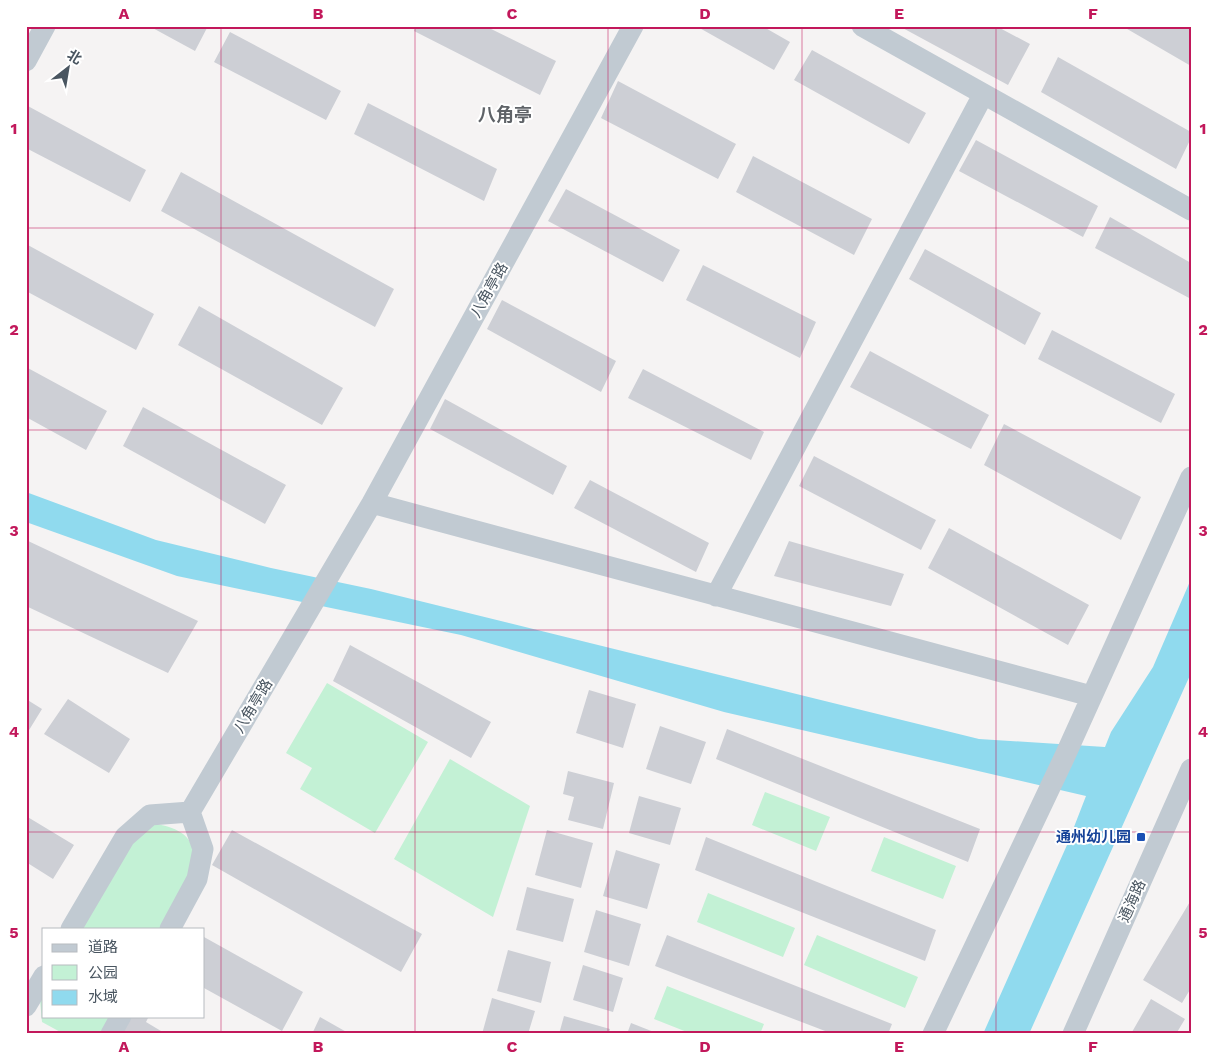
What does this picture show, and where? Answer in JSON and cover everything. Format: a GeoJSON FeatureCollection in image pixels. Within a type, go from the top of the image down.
{"type":"FeatureCollection","features":[{"type":"Feature","properties":{"kind":"street"},"geometry":{"type":"LineString","coordinates":[[26,61],[44,26]]}},
{"type":"Feature","properties":{"kind":"street","name":"八角亭路"},"geometry":{"type":"LineString","coordinates":[[190,812],[372,503],[633,26]]}},
{"type":"Feature","properties":{"kind":"street"},"geometry":{"type":"LineString","coordinates":[[862,26],[1191,210]]}},
{"type":"Feature","properties":{"kind":"street"},"geometry":{"type":"LineString","coordinates":[[716,596],[983,95]]}},
{"type":"Feature","properties":{"kind":"street"},"geometry":{"type":"LineString","coordinates":[[933,1034],[1064,758],[1191,477]]}},
{"type":"Feature","properties":{"kind":"street"},"geometry":{"type":"LineString","coordinates":[[372,503],[1091,696]]}},
{"type":"Feature","properties":{"kind":"street","name":"通海路"},"geometry":{"type":"LineString","coordinates":[[1073,1034],[1191,769]]}},
{"type":"Feature","properties":{"kind":"street"},"geometry":{"type":"LineString","coordinates":[[72,928],[125,838],[150,815],[190,812],[203,849],[197,879],[171,928]]}},
{"type":"Feature","properties":{"kind":"street"},"geometry":{"type":"LineString","coordinates":[[26,1006],[42,979]]}},
{"type":"Feature","properties":{"kind":"street"},"geometry":{"type":"LineString","coordinates":[[111,1034],[120,1018]]}},
{"type":"Feature","properties":{"kind":"green space"},"geometry":{"type":"Polygon","coordinates":[[[327,683],[428,742],[375,833],[300,789],[312,768],[286,753],[327,683]]]}},
{"type":"Feature","properties":{"kind":"green space"},"geometry":{"type":"Polygon","coordinates":[[[450,759],[530,806],[493,917],[394,859],[450,759]]]}},
{"type":"Feature","properties":{"kind":"green space"},"geometry":{"type":"Polygon","coordinates":[[[765,792],[830,817],[816,851],[752,825],[765,792]]]}},
{"type":"Feature","properties":{"kind":"green space"},"geometry":{"type":"Polygon","coordinates":[[[154,824],[168,827],[187,837],[194,850],[194,863],[162,928],[82,928],[134,836],[154,824]]]}},
{"type":"Feature","properties":{"kind":"green space"},"geometry":{"type":"Polygon","coordinates":[[[884,837],[956,866],[943,899],[871,871],[884,837]]]}},
{"type":"Feature","properties":{"kind":"green space"},"geometry":{"type":"Polygon","coordinates":[[[708,893],[795,928],[783,957],[697,922],[708,893]]]}},
{"type":"Feature","properties":{"kind":"green space"},"geometry":{"type":"Polygon","coordinates":[[[817,935],[918,977],[905,1008],[804,965],[817,935]]]}},
{"type":"Feature","properties":{"kind":"green space"},"geometry":{"type":"Polygon","coordinates":[[[667,986],[764,1024],[760,1034],[692,1034],[654,1019],[667,986]]]}},
{"type":"Feature","properties":{"kind":"green space"},"geometry":{"type":"Polygon","coordinates":[[[42,996],[42,1018],[111,1018],[102,1034],[64,1034],[42,1022],[40,1000],[42,996]]]}},
{"type":"Feature","properties":{"kind":"water"},"geometry":{"type":"Polygon","coordinates":[[[26,492],[156,540],[271,568],[371,589],[979,739],[1105,747],[1111,732],[1153,667],[1191,579],[1191,673],[1029,1034],[983,1034],[1067,845],[1086,796],[724,712],[461,635],[177,576],[26,522],[26,492]]]}},
{"type":"Feature","properties":{"kind":"building"},"geometry":{"type":"Polygon","coordinates":[[[149,26],[208,26],[195,51],[149,26]]]}},
{"type":"Feature","properties":{"kind":"building"},"geometry":{"type":"Polygon","coordinates":[[[416,26],[485,26],[556,61],[540,95],[414,31],[416,26]]]}},
{"type":"Feature","properties":{"kind":"building"},"geometry":{"type":"Polygon","coordinates":[[[696,26],[762,26],[790,42],[774,70],[696,26]]]}},
{"type":"Feature","properties":{"kind":"building"},"geometry":{"type":"Polygon","coordinates":[[[899,26],[996,26],[1030,44],[1008,85],[899,26]]]}},
{"type":"Feature","properties":{"kind":"building"},"geometry":{"type":"Polygon","coordinates":[[[1122,26],[1191,26],[1191,66],[1122,26]]]}},
{"type":"Feature","properties":{"kind":"building"},"geometry":{"type":"Polygon","coordinates":[[[230,32],[341,91],[326,120],[214,62],[230,32]]]}},
{"type":"Feature","properties":{"kind":"building"},"geometry":{"type":"Polygon","coordinates":[[[812,50],[926,113],[909,144],[794,80],[812,50]]]}},
{"type":"Feature","properties":{"kind":"building"},"geometry":{"type":"Polygon","coordinates":[[[1058,57],[1191,132],[1191,138],[1176,169],[1041,92],[1058,57]]]}},
{"type":"Feature","properties":{"kind":"building"},"geometry":{"type":"Polygon","coordinates":[[[618,81],[736,144],[718,179],[601,118],[618,81]]]}},
{"type":"Feature","properties":{"kind":"building"},"geometry":{"type":"Polygon","coordinates":[[[368,103],[497,169],[484,201],[354,134],[368,103]]]}},
{"type":"Feature","properties":{"kind":"building"},"geometry":{"type":"Polygon","coordinates":[[[26,105],[146,170],[130,202],[26,148],[26,105]]]}},
{"type":"Feature","properties":{"kind":"building"},"geometry":{"type":"Polygon","coordinates":[[[976,140],[1098,206],[1083,237],[959,171],[976,140]]]}},
{"type":"Feature","properties":{"kind":"building"},"geometry":{"type":"Polygon","coordinates":[[[753,156],[872,219],[854,255],[736,192],[753,156]]]}},
{"type":"Feature","properties":{"kind":"building"},"geometry":{"type":"Polygon","coordinates":[[[181,172],[394,289],[375,327],[161,211],[181,172]]]}},
{"type":"Feature","properties":{"kind":"building"},"geometry":{"type":"Polygon","coordinates":[[[566,189],[680,250],[663,282],[548,221],[566,189]]]}},
{"type":"Feature","properties":{"kind":"building"},"geometry":{"type":"Polygon","coordinates":[[[1110,217],[1191,263],[1191,299],[1095,248],[1110,217]]]}},
{"type":"Feature","properties":{"kind":"building"},"geometry":{"type":"Polygon","coordinates":[[[26,244],[154,314],[136,350],[26,291],[26,244]]]}},
{"type":"Feature","properties":{"kind":"building"},"geometry":{"type":"Polygon","coordinates":[[[925,249],[1041,313],[1025,345],[909,279],[925,249]]]}},
{"type":"Feature","properties":{"kind":"building"},"geometry":{"type":"Polygon","coordinates":[[[703,265],[816,322],[800,358],[686,300],[703,265]]]}},
{"type":"Feature","properties":{"kind":"building"},"geometry":{"type":"Polygon","coordinates":[[[502,300],[616,361],[601,392],[487,329],[502,300]]]}},
{"type":"Feature","properties":{"kind":"building"},"geometry":{"type":"Polygon","coordinates":[[[199,306],[343,388],[322,425],[178,345],[199,306]]]}},
{"type":"Feature","properties":{"kind":"building"},"geometry":{"type":"Polygon","coordinates":[[[1052,330],[1175,394],[1161,423],[1038,359],[1052,330]]]}},
{"type":"Feature","properties":{"kind":"building"},"geometry":{"type":"Polygon","coordinates":[[[870,351],[989,415],[971,449],[850,387],[870,351]]]}},
{"type":"Feature","properties":{"kind":"building"},"geometry":{"type":"Polygon","coordinates":[[[26,367],[107,411],[86,450],[26,417],[26,367]]]}},
{"type":"Feature","properties":{"kind":"building"},"geometry":{"type":"Polygon","coordinates":[[[643,369],[764,432],[751,460],[628,398],[643,369]]]}},
{"type":"Feature","properties":{"kind":"building"},"geometry":{"type":"Polygon","coordinates":[[[445,399],[567,466],[553,495],[430,429],[445,399]]]}},
{"type":"Feature","properties":{"kind":"building"},"geometry":{"type":"Polygon","coordinates":[[[143,407],[286,485],[265,524],[123,446],[143,407]]]}},
{"type":"Feature","properties":{"kind":"building"},"geometry":{"type":"Polygon","coordinates":[[[1004,424],[1141,497],[1121,540],[984,465],[1004,424]]]}},
{"type":"Feature","properties":{"kind":"building"},"geometry":{"type":"Polygon","coordinates":[[[814,456],[936,520],[921,550],[799,486],[814,456]]]}},
{"type":"Feature","properties":{"kind":"building"},"geometry":{"type":"Polygon","coordinates":[[[590,480],[709,543],[696,572],[574,508],[590,480]]]}},
{"type":"Feature","properties":{"kind":"building"},"geometry":{"type":"Polygon","coordinates":[[[949,528],[1089,605],[1068,645],[928,568],[949,528]]]}},
{"type":"Feature","properties":{"kind":"building"},"geometry":{"type":"Polygon","coordinates":[[[26,540],[198,621],[168,673],[26,606],[26,540]]]}},
{"type":"Feature","properties":{"kind":"building"},"geometry":{"type":"Polygon","coordinates":[[[789,541],[904,574],[891,606],[774,576],[789,541]]]}},
{"type":"Feature","properties":{"kind":"building"},"geometry":{"type":"Polygon","coordinates":[[[350,645],[491,722],[471,758],[333,681],[350,645]]]}},
{"type":"Feature","properties":{"kind":"building"},"geometry":{"type":"Polygon","coordinates":[[[589,690],[636,704],[623,748],[576,733],[589,690]]]}},
{"type":"Feature","properties":{"kind":"building"},"geometry":{"type":"Polygon","coordinates":[[[26,699],[42,709],[26,735],[26,699]]]}},
{"type":"Feature","properties":{"kind":"building"},"geometry":{"type":"Polygon","coordinates":[[[68,699],[130,739],[109,773],[44,734],[68,699]]]}},
{"type":"Feature","properties":{"kind":"building"},"geometry":{"type":"Polygon","coordinates":[[[660,726],[706,742],[691,784],[646,769],[660,726]]]}},
{"type":"Feature","properties":{"kind":"building"},"geometry":{"type":"Polygon","coordinates":[[[727,729],[980,829],[968,862],[716,759],[727,729]]]}},
{"type":"Feature","properties":{"kind":"building"},"geometry":{"type":"Polygon","coordinates":[[[568,771],[614,783],[603,829],[568,820],[574,797],[563,794],[568,771]]]}},
{"type":"Feature","properties":{"kind":"building"},"geometry":{"type":"Polygon","coordinates":[[[639,796],[681,808],[670,845],[629,833],[639,796]]]}},
{"type":"Feature","properties":{"kind":"building"},"geometry":{"type":"Polygon","coordinates":[[[26,816],[74,845],[53,879],[26,862],[26,816]]]}},
{"type":"Feature","properties":{"kind":"building"},"geometry":{"type":"Polygon","coordinates":[[[232,830],[422,934],[401,972],[212,865],[232,830]]]}},
{"type":"Feature","properties":{"kind":"building"},"geometry":{"type":"Polygon","coordinates":[[[547,830],[593,843],[581,888],[535,875],[547,830]]]}},
{"type":"Feature","properties":{"kind":"building"},"geometry":{"type":"Polygon","coordinates":[[[706,837],[936,930],[925,961],[695,870],[706,837]]]}},
{"type":"Feature","properties":{"kind":"building"},"geometry":{"type":"Polygon","coordinates":[[[616,850],[660,864],[647,909],[603,896],[616,850]]]}},
{"type":"Feature","properties":{"kind":"building"},"geometry":{"type":"Polygon","coordinates":[[[527,887],[574,899],[563,942],[516,930],[527,887]]]}},
{"type":"Feature","properties":{"kind":"building"},"geometry":{"type":"Polygon","coordinates":[[[1191,900],[1191,988],[1182,1003],[1143,980],[1191,900]]]}},
{"type":"Feature","properties":{"kind":"building"},"geometry":{"type":"Polygon","coordinates":[[[596,910],[641,924],[629,966],[584,952],[596,910]]]}},
{"type":"Feature","properties":{"kind":"building"},"geometry":{"type":"Polygon","coordinates":[[[667,935],[892,1024],[888,1034],[833,1034],[655,966],[667,935]]]}},
{"type":"Feature","properties":{"kind":"building"},"geometry":{"type":"Polygon","coordinates":[[[205,938],[303,992],[282,1031],[205,989],[205,938]]]}},
{"type":"Feature","properties":{"kind":"building"},"geometry":{"type":"Polygon","coordinates":[[[508,950],[551,962],[541,1003],[497,991],[508,950]]]}},
{"type":"Feature","properties":{"kind":"building"},"geometry":{"type":"Polygon","coordinates":[[[583,965],[623,978],[613,1012],[573,1000],[583,965]]]}},
{"type":"Feature","properties":{"kind":"building"},"geometry":{"type":"Polygon","coordinates":[[[492,998],[535,1011],[528,1034],[482,1034],[492,998]]]}},
{"type":"Feature","properties":{"kind":"building"},"geometry":{"type":"Polygon","coordinates":[[[1151,999],[1185,1019],[1176,1034],[1135,1034],[1132,1032],[1151,999]]]}},
{"type":"Feature","properties":{"kind":"building"},"geometry":{"type":"Polygon","coordinates":[[[564,1016],[610,1029],[609,1034],[559,1034],[564,1016]]]}},
{"type":"Feature","properties":{"kind":"building"},"geometry":{"type":"Polygon","coordinates":[[[320,1017],[350,1034],[312,1034],[320,1017]]]}},
{"type":"Feature","properties":{"kind":"building"},"geometry":{"type":"Polygon","coordinates":[[[131,1018],[148,1018],[146,1022],[166,1034],[122,1034],[131,1018]]]}},
{"type":"Feature","properties":{"kind":"building"},"geometry":{"type":"Polygon","coordinates":[[[631,1023],[659,1034],[627,1034],[631,1023]]]}},
{"type":"Feature","properties":{"kind":"place","name":"通州幼儿园"},"geometry":{"type":"Point","coordinates":[1141,837]}},
{"type":"Feature","properties":{"kind":"district","name":"八角亭"},"geometry":{"type":"Point","coordinates":[505,115]}}]}
